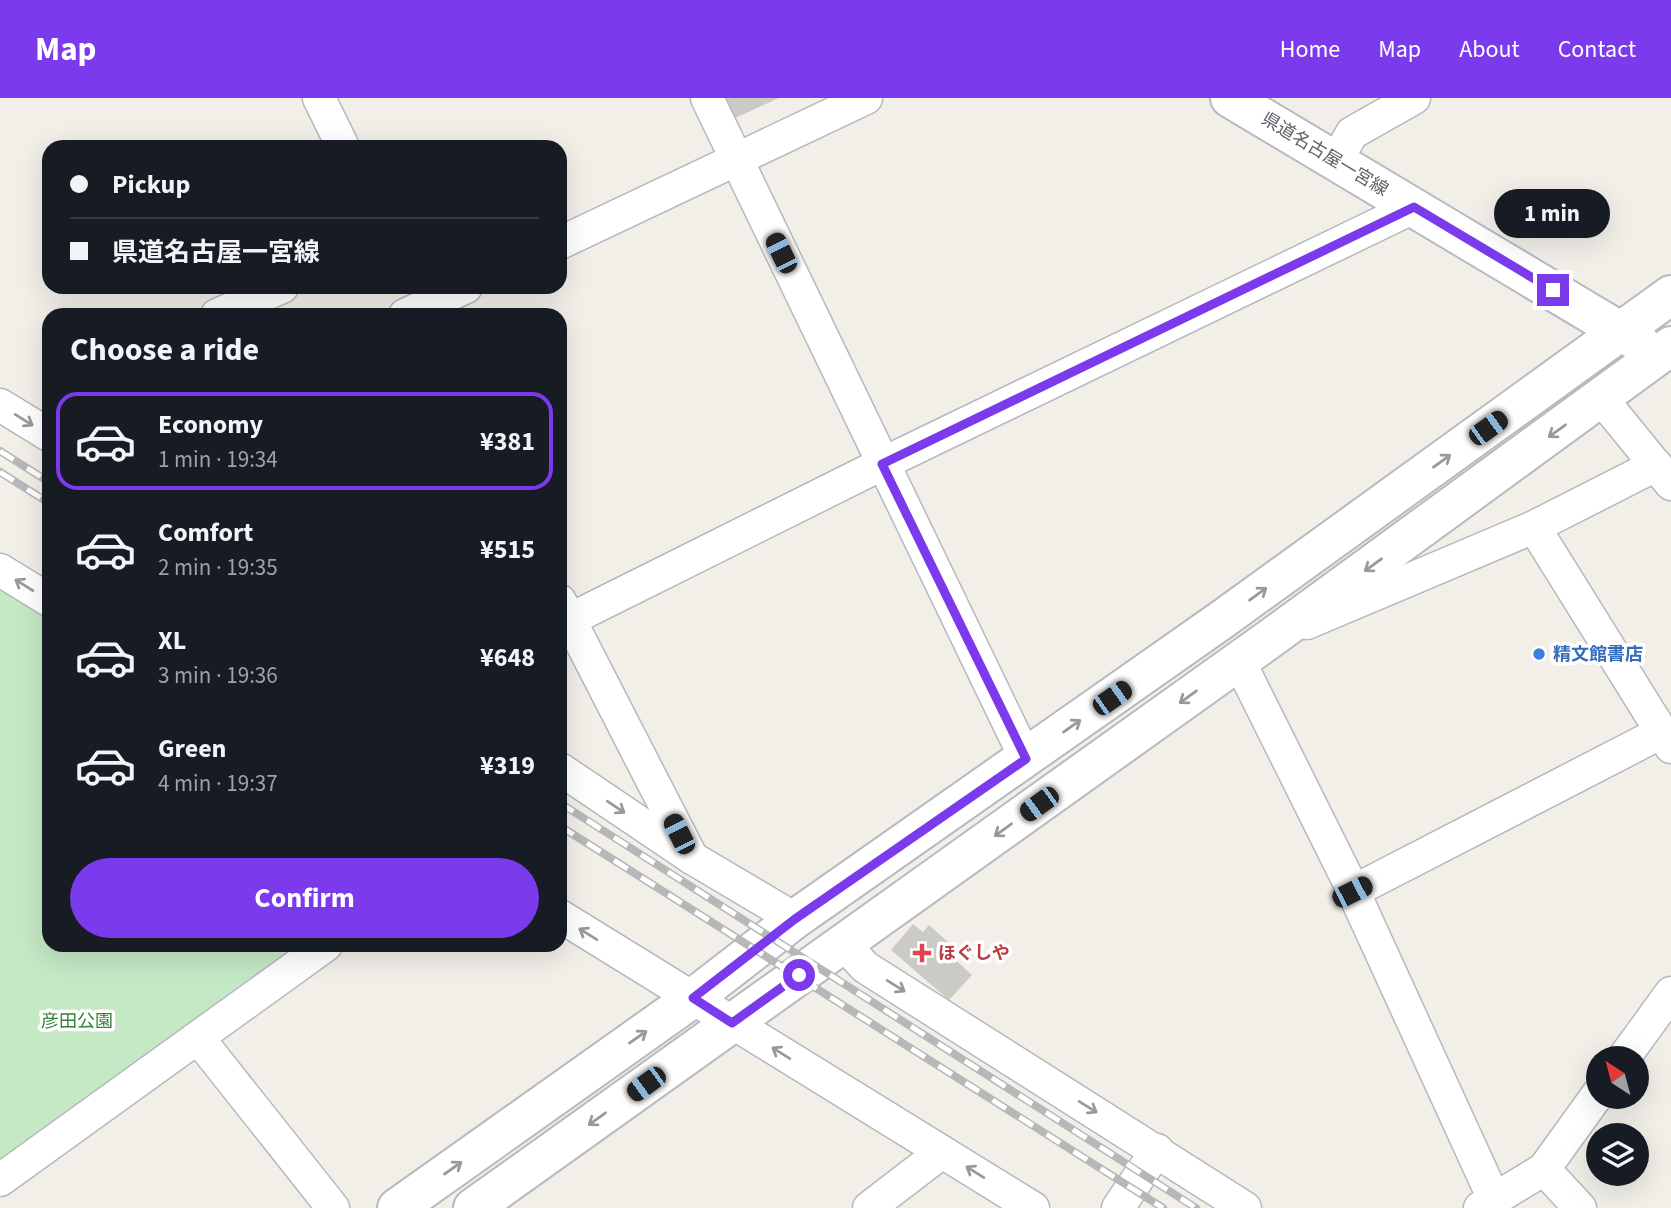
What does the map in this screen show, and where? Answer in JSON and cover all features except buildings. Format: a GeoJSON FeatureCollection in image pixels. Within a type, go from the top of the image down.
{"type":"FeatureCollection","features":[{"type":"Feature","properties":{"kind":"street"},"geometry":{"type":"LineString","coordinates":[[318,98],[339,140]]}},
{"type":"Feature","properties":{"kind":"street"},"geometry":{"type":"LineString","coordinates":[[707,98],[1026,759]]}},
{"type":"Feature","properties":{"kind":"street"},"geometry":{"type":"LineString","coordinates":[[567,240],[866,98]]}},
{"type":"Feature","properties":{"kind":"street","name":"県道名古屋一宮線"},"geometry":{"type":"LineString","coordinates":[[1230,98],[1622,331],[1667,355]]}},
{"type":"Feature","properties":{"kind":"street"},"geometry":{"type":"LineString","coordinates":[[1336,161],[1352,134],[1414,98]]}},
{"type":"Feature","properties":{"kind":"street"},"geometry":{"type":"LineString","coordinates":[[567,609],[882,464],[1414,207]]}},
{"type":"Feature","properties":{"kind":"street"},"geometry":{"type":"LineString","coordinates":[[233,308],[266,294]]}},
{"type":"Feature","properties":{"kind":"street"},"geometry":{"type":"LineString","coordinates":[[418,306],[448,294]]}},
{"type":"Feature","properties":{"kind":"street"},"geometry":{"type":"LineString","coordinates":[[397,1208],[693,998],[795,919],[1026,759],[1671,295]]}},
{"type":"Feature","properties":{"kind":"street"},"geometry":{"type":"LineString","coordinates":[[473,1208],[1239,661],[1601,398],[1667,355]]}},
{"type":"Feature","properties":{"kind":"street"},"geometry":{"type":"LineString","coordinates":[[1271,638],[1664,474],[1601,398]]}},
{"type":"Feature","properties":{"kind":"street"},"geometry":{"type":"LineString","coordinates":[[0,404],[42,431]]}},
{"type":"Feature","properties":{"kind":"street"},"geometry":{"type":"LineString","coordinates":[[1352,892],[1667,740],[1534,527]]}},
{"type":"Feature","properties":{"kind":"street"},"geometry":{"type":"LineString","coordinates":[[0,570],[42,596]]}},
{"type":"Feature","properties":{"kind":"street"},"geometry":{"type":"LineString","coordinates":[[567,616],[692,858]]}},
{"type":"Feature","properties":{"kind":"street"},"geometry":{"type":"LineString","coordinates":[[1239,661],[1352,892],[1487,1204],[1544,1169],[1586,1110]]}},
{"type":"Feature","properties":{"kind":"street"},"geometry":{"type":"LineString","coordinates":[[567,774],[692,858],[795,919]]}},
{"type":"Feature","properties":{"kind":"street"},"geometry":{"type":"LineString","coordinates":[[567,920],[1033,1208]]}},
{"type":"Feature","properties":{"kind":"street"},"geometry":{"type":"LineString","coordinates":[[843,943],[865,967],[1245,1208]]}},
{"type":"Feature","properties":{"kind":"street"},"geometry":{"type":"LineString","coordinates":[[0,1180],[317,952]]}},
{"type":"Feature","properties":{"kind":"street"},"geometry":{"type":"LineString","coordinates":[[1632,1046],[1671,993]]}},
{"type":"Feature","properties":{"kind":"street"},"geometry":{"type":"LineString","coordinates":[[199,1039],[333,1208]]}},
{"type":"Feature","properties":{"kind":"street"},"geometry":{"type":"LineString","coordinates":[[1118,1208],[1157,1150]]}},
{"type":"Feature","properties":{"kind":"street"},"geometry":{"type":"LineString","coordinates":[[869,1208],[942,1152]]}},
{"type":"Feature","properties":{"kind":"street"},"geometry":{"type":"LineString","coordinates":[[1544,1169],[1580,1208]]}},
{"type":"Feature","properties":{"kind":"green space","name":"彦田公園"},"geometry":{"type":"Polygon","coordinates":[[[0,579],[42,606],[42,952],[303,952],[0,1170],[0,579]]]}},
{"type":"Feature","properties":{"kind":"railway"},"geometry":{"type":"LineString","coordinates":[[0,451],[42,478]]}},
{"type":"Feature","properties":{"kind":"railway"},"geometry":{"type":"LineString","coordinates":[[0,472],[42,499]]}},
{"type":"Feature","properties":{"kind":"railway"},"geometry":{"type":"LineString","coordinates":[[567,807],[1196,1208]]}},
{"type":"Feature","properties":{"kind":"railway"},"geometry":{"type":"LineString","coordinates":[[567,830],[1163,1208]]}},
{"type":"Feature","properties":{"kind":"place","name":"精文館書店"},"geometry":{"type":"Point","coordinates":[1539,654]}},
{"type":"Feature","properties":{"kind":"place","name":"ほぐしや"},"geometry":{"type":"Point","coordinates":[922,953]}},
{"type":"Feature","properties":{"kind":"route"},"geometry":{"type":"LineString","coordinates":[[799,975],[732,1023],[693,998],[795,919],[1026,759],[882,464],[1414,207],[1553,290]]}}]}
